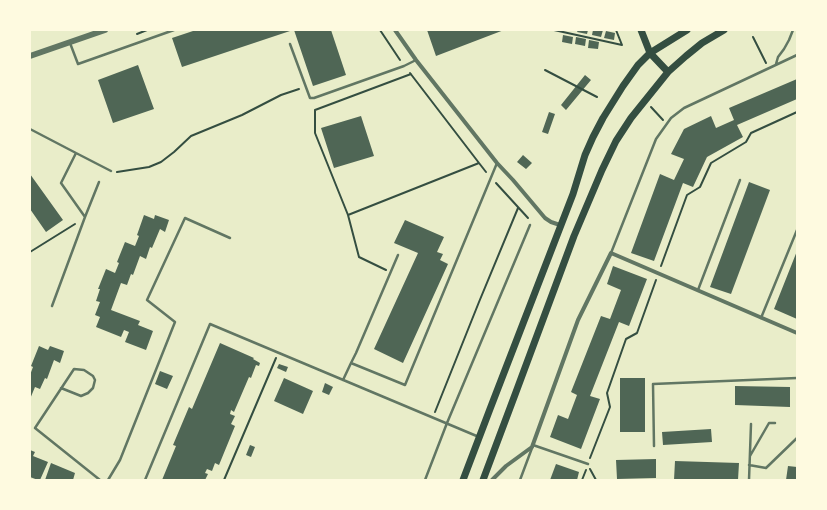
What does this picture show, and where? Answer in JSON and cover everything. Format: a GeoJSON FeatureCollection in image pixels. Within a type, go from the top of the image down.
{"type":"FeatureCollection","features":[{"type":"Feature","properties":{"kind":"main road"},"geometry":{"type":"LineString","coordinates":[[641,30],[650,52],[668,72]]}},
{"type":"Feature","properties":{"kind":"main road"},"geometry":{"type":"LineString","coordinates":[[463,480],[536,292],[560,225],[573,194],[585,155],[593,137],[623,86],[638,65],[650,52],[687,30]]}},
{"type":"Feature","properties":{"kind":"main road"},"geometry":{"type":"LineString","coordinates":[[483,480],[574,236],[616,141],[631,118],[668,72],[702,43],[724,30]]}},
{"type":"Feature","properties":{"kind":"street"},"geometry":{"type":"LineString","coordinates":[[30,56],[105,30]]}},
{"type":"Feature","properties":{"kind":"street"},"geometry":{"type":"LineString","coordinates":[[395,30],[416,60],[497,163],[545,218],[560,225]]}},
{"type":"Feature","properties":{"kind":"street"},"geometry":{"type":"LineString","coordinates":[[492,480],[506,466],[532,446],[578,320],[610,253],[797,333]]}},
{"type":"Feature","properties":{"kind":"lane"},"geometry":{"type":"LineString","coordinates":[[70,42],[78,64],[174,30]]}},
{"type":"Feature","properties":{"kind":"lane"},"geometry":{"type":"LineString","coordinates":[[775,64],[793,30]]}},
{"type":"Feature","properties":{"kind":"lane"},"geometry":{"type":"LineString","coordinates":[[290,44],[310,98],[314,98],[404,66],[416,60]]}},
{"type":"Feature","properties":{"kind":"lane"},"geometry":{"type":"LineString","coordinates":[[610,253],[656,139],[671,118],[684,108],[797,55]]}},
{"type":"Feature","properties":{"kind":"lane"},"geometry":{"type":"LineString","coordinates":[[30,129],[112,172]]}},
{"type":"Feature","properties":{"kind":"lane"},"geometry":{"type":"LineString","coordinates":[[76,153],[61,183],[85,218]]}},
{"type":"Feature","properties":{"kind":"lane"},"geometry":{"type":"LineString","coordinates":[[351,363],[405,385],[497,163]]}},
{"type":"Feature","properties":{"kind":"lane"},"geometry":{"type":"LineString","coordinates":[[697,291],[740,180]]}},
{"type":"Feature","properties":{"kind":"lane"},"geometry":{"type":"LineString","coordinates":[[52,306],[99,182]]}},
{"type":"Feature","properties":{"kind":"lane"},"geometry":{"type":"LineString","coordinates":[[108,480],[120,460],[175,322],[147,300],[185,218],[230,238]]}},
{"type":"Feature","properties":{"kind":"lane"},"geometry":{"type":"LineString","coordinates":[[425,480],[447,423],[530,225]]}},
{"type":"Feature","properties":{"kind":"lane"},"geometry":{"type":"LineString","coordinates":[[761,318],[797,230]]}},
{"type":"Feature","properties":{"kind":"lane"},"geometry":{"type":"LineString","coordinates":[[343,380],[356,354],[398,255]]}},
{"type":"Feature","properties":{"kind":"lane"},"geometry":{"type":"LineString","coordinates":[[145,480],[210,324],[479,437]]}},
{"type":"Feature","properties":{"kind":"lane"},"geometry":{"type":"LineString","coordinates":[[61,388],[81,396],[88,393],[93,388],[95,380],[93,376],[84,370],[74,369],[61,388],[35,428],[100,480]]}},
{"type":"Feature","properties":{"kind":"lane"},"geometry":{"type":"LineString","coordinates":[[654,446],[653,384],[797,378]]}},
{"type":"Feature","properties":{"kind":"lane"},"geometry":{"type":"LineString","coordinates":[[750,456],[769,423],[774,423]]}},
{"type":"Feature","properties":{"kind":"lane"},"geometry":{"type":"LineString","coordinates":[[749,480],[751,424]]}},
{"type":"Feature","properties":{"kind":"lane"},"geometry":{"type":"LineString","coordinates":[[749,465],[766,468],[797,438]]}},
{"type":"Feature","properties":{"kind":"lane"},"geometry":{"type":"LineString","coordinates":[[520,480],[532,446],[588,464]]}},
{"type":"Feature","properties":{"kind":"path"},"geometry":{"type":"LineString","coordinates":[[137,34],[147,30]]}},
{"type":"Feature","properties":{"kind":"path"},"geometry":{"type":"LineString","coordinates":[[380,30],[404,66],[478,163],[529,219]]}},
{"type":"Feature","properties":{"kind":"path"},"geometry":{"type":"LineString","coordinates":[[554,30],[622,45],[616,30]]}},
{"type":"Feature","properties":{"kind":"path"},"geometry":{"type":"LineString","coordinates":[[753,37],[768,68]]}},
{"type":"Feature","properties":{"kind":"path"},"geometry":{"type":"LineString","coordinates":[[545,70],[597,97]]}},
{"type":"Feature","properties":{"kind":"path"},"geometry":{"type":"LineString","coordinates":[[391,272],[359,257],[348,215],[316,133],[315,110],[411,74]]}},
{"type":"Feature","properties":{"kind":"path"},"geometry":{"type":"LineString","coordinates":[[112,172],[149,167],[161,162],[191,136],[242,115],[281,96],[306,87]]}},
{"type":"Feature","properties":{"kind":"path"},"geometry":{"type":"LineString","coordinates":[[648,105],[666,124]]}},
{"type":"Feature","properties":{"kind":"path"},"geometry":{"type":"LineString","coordinates":[[582,480],[610,407],[607,393],[626,339],[637,333],[687,195],[700,187],[711,163],[746,142],[751,133],[797,112]]}},
{"type":"Feature","properties":{"kind":"path"},"geometry":{"type":"LineString","coordinates":[[348,215],[478,163]]}},
{"type":"Feature","properties":{"kind":"path"},"geometry":{"type":"LineString","coordinates":[[433,418],[518,208]]}},
{"type":"Feature","properties":{"kind":"path"},"geometry":{"type":"LineString","coordinates":[[30,252],[85,218]]}},
{"type":"Feature","properties":{"kind":"path"},"geometry":{"type":"LineString","coordinates":[[224,480],[278,352]]}},
{"type":"Feature","properties":{"kind":"path"},"geometry":{"type":"LineString","coordinates":[[588,464],[596,480]]}},
{"type":"Feature","properties":{"kind":"building"},"geometry":{"type":"Polygon","coordinates":[[[196,30],[293,30],[182,67],[172,38],[196,30]]]}},
{"type":"Feature","properties":{"kind":"building"},"geometry":{"type":"Polygon","coordinates":[[[294,30],[331,30],[346,75],[313,86],[294,30]]]}},
{"type":"Feature","properties":{"kind":"building"},"geometry":{"type":"Polygon","coordinates":[[[427,30],[504,30],[436,56],[427,30]]]}},
{"type":"Feature","properties":{"kind":"building"},"geometry":{"type":"Polygon","coordinates":[[[578,30],[588,30],[587,34],[577,32],[578,30]]]}},
{"type":"Feature","properties":{"kind":"building"},"geometry":{"type":"Polygon","coordinates":[[[593,30],[603,30],[601,37],[592,35],[593,30]]]}},
{"type":"Feature","properties":{"kind":"building"},"geometry":{"type":"Polygon","coordinates":[[[606,31],[615,33],[614,40],[604,38],[606,31]]]}},
{"type":"Feature","properties":{"kind":"building"},"geometry":{"type":"Polygon","coordinates":[[[563,35],[573,37],[572,44],[562,42],[563,35]]]}},
{"type":"Feature","properties":{"kind":"building"},"geometry":{"type":"Polygon","coordinates":[[[576,37],[586,39],[585,46],[575,44],[576,37]]]}},
{"type":"Feature","properties":{"kind":"building"},"geometry":{"type":"Polygon","coordinates":[[[589,40],[599,42],[598,49],[588,48],[589,40]]]}},
{"type":"Feature","properties":{"kind":"building"},"geometry":{"type":"Polygon","coordinates":[[[138,65],[154,109],[113,123],[98,80],[138,65]]]}},
{"type":"Feature","properties":{"kind":"building"},"geometry":{"type":"Polygon","coordinates":[[[585,75],[591,80],[566,110],[561,105],[585,75]]]}},
{"type":"Feature","properties":{"kind":"building"},"geometry":{"type":"Polygon","coordinates":[[[797,79],[797,99],[737,125],[743,137],[707,157],[693,187],[683,183],[654,261],[631,253],[660,174],[674,180],[684,159],[671,154],[684,129],[711,116],[716,128],[734,120],[729,108],[797,79]]]}},
{"type":"Feature","properties":{"kind":"building"},"geometry":{"type":"Polygon","coordinates":[[[549,112],[555,114],[548,134],[542,132],[549,112]]]}},
{"type":"Feature","properties":{"kind":"building"},"geometry":{"type":"Polygon","coordinates":[[[361,116],[374,156],[334,168],[321,128],[361,116]]]}},
{"type":"Feature","properties":{"kind":"building"},"geometry":{"type":"Polygon","coordinates":[[[523,155],[532,163],[526,169],[517,162],[523,155]]]}},
{"type":"Feature","properties":{"kind":"building"},"geometry":{"type":"Polygon","coordinates":[[[30,174],[63,220],[46,232],[30,209],[30,174]]]}},
{"type":"Feature","properties":{"kind":"building"},"geometry":{"type":"Polygon","coordinates":[[[749,182],[770,190],[731,294],[710,287],[749,182]]]}},
{"type":"Feature","properties":{"kind":"building"},"geometry":{"type":"Polygon","coordinates":[[[144,215],[154,219],[155,215],[169,220],[165,232],[160,229],[152,248],[150,247],[146,259],[140,256],[133,275],[131,274],[127,285],[121,283],[111,310],[140,321],[138,325],[153,331],[146,350],[125,342],[129,332],[124,330],[121,337],[96,327],[100,317],[95,315],[100,302],[96,301],[100,289],[98,289],[106,269],[115,273],[119,263],[117,262],[125,242],[135,246],[144,215]]]}},
{"type":"Feature","properties":{"kind":"building"},"geometry":{"type":"Polygon","coordinates":[[[405,220],[444,237],[437,252],[443,254],[440,260],[448,264],[403,363],[374,349],[418,253],[394,243],[405,220]]]}},
{"type":"Feature","properties":{"kind":"building"},"geometry":{"type":"Polygon","coordinates":[[[797,251],[797,319],[774,309],[797,251]]]}},
{"type":"Feature","properties":{"kind":"building"},"geometry":{"type":"Polygon","coordinates":[[[613,266],[647,279],[629,326],[619,322],[590,396],[600,399],[581,449],[550,437],[558,415],[568,419],[577,395],[571,392],[601,316],[610,319],[621,290],[607,284],[613,266]]]}},
{"type":"Feature","properties":{"kind":"building"},"geometry":{"type":"Polygon","coordinates":[[[220,343],[254,358],[253,359],[260,363],[259,366],[256,365],[251,378],[249,377],[234,412],[231,410],[230,414],[235,416],[231,424],[235,426],[219,465],[215,463],[212,471],[207,469],[205,473],[208,474],[205,480],[162,480],[176,446],[173,445],[189,407],[192,409],[220,343]]]}},
{"type":"Feature","properties":{"kind":"building"},"geometry":{"type":"Polygon","coordinates":[[[39,346],[48,350],[50,346],[64,351],[60,363],[54,360],[47,379],[45,378],[40,389],[35,387],[30,399],[30,375],[33,367],[31,366],[39,346]]]}},
{"type":"Feature","properties":{"kind":"building"},"geometry":{"type":"Polygon","coordinates":[[[279,364],[288,367],[286,372],[277,368],[279,364]]]}},
{"type":"Feature","properties":{"kind":"building"},"geometry":{"type":"Polygon","coordinates":[[[160,371],[173,376],[167,389],[155,384],[160,371]]]}},
{"type":"Feature","properties":{"kind":"building"},"geometry":{"type":"Polygon","coordinates":[[[284,378],[313,391],[303,414],[274,401],[284,378]]]}},
{"type":"Feature","properties":{"kind":"building"},"geometry":{"type":"Polygon","coordinates":[[[620,378],[645,378],[645,432],[620,432],[620,378]]]}},
{"type":"Feature","properties":{"kind":"building"},"geometry":{"type":"Polygon","coordinates":[[[325,383],[333,387],[329,395],[322,392],[325,383]]]}},
{"type":"Feature","properties":{"kind":"building"},"geometry":{"type":"Polygon","coordinates":[[[735,386],[790,387],[790,407],[735,405],[735,386]]]}},
{"type":"Feature","properties":{"kind":"building"},"geometry":{"type":"Polygon","coordinates":[[[711,429],[712,442],[663,445],[662,432],[711,429]]]}},
{"type":"Feature","properties":{"kind":"building"},"geometry":{"type":"Polygon","coordinates":[[[250,445],[255,447],[251,457],[246,455],[250,445]]]}},
{"type":"Feature","properties":{"kind":"building"},"geometry":{"type":"Polygon","coordinates":[[[30,450],[35,452],[33,456],[48,462],[40,480],[30,477],[30,450]]]}},
{"type":"Feature","properties":{"kind":"building"},"geometry":{"type":"Polygon","coordinates":[[[656,459],[656,478],[617,479],[616,460],[656,459]]]}},
{"type":"Feature","properties":{"kind":"building"},"geometry":{"type":"Polygon","coordinates":[[[675,461],[739,463],[738,480],[674,480],[675,461]]]}},
{"type":"Feature","properties":{"kind":"building"},"geometry":{"type":"Polygon","coordinates":[[[51,463],[75,473],[73,480],[45,480],[51,463]]]}},
{"type":"Feature","properties":{"kind":"building"},"geometry":{"type":"Polygon","coordinates":[[[556,464],[579,472],[577,480],[550,480],[556,464]]]}},
{"type":"Feature","properties":{"kind":"building"},"geometry":{"type":"Polygon","coordinates":[[[788,466],[797,467],[797,480],[786,480],[788,466]]]}}]}
